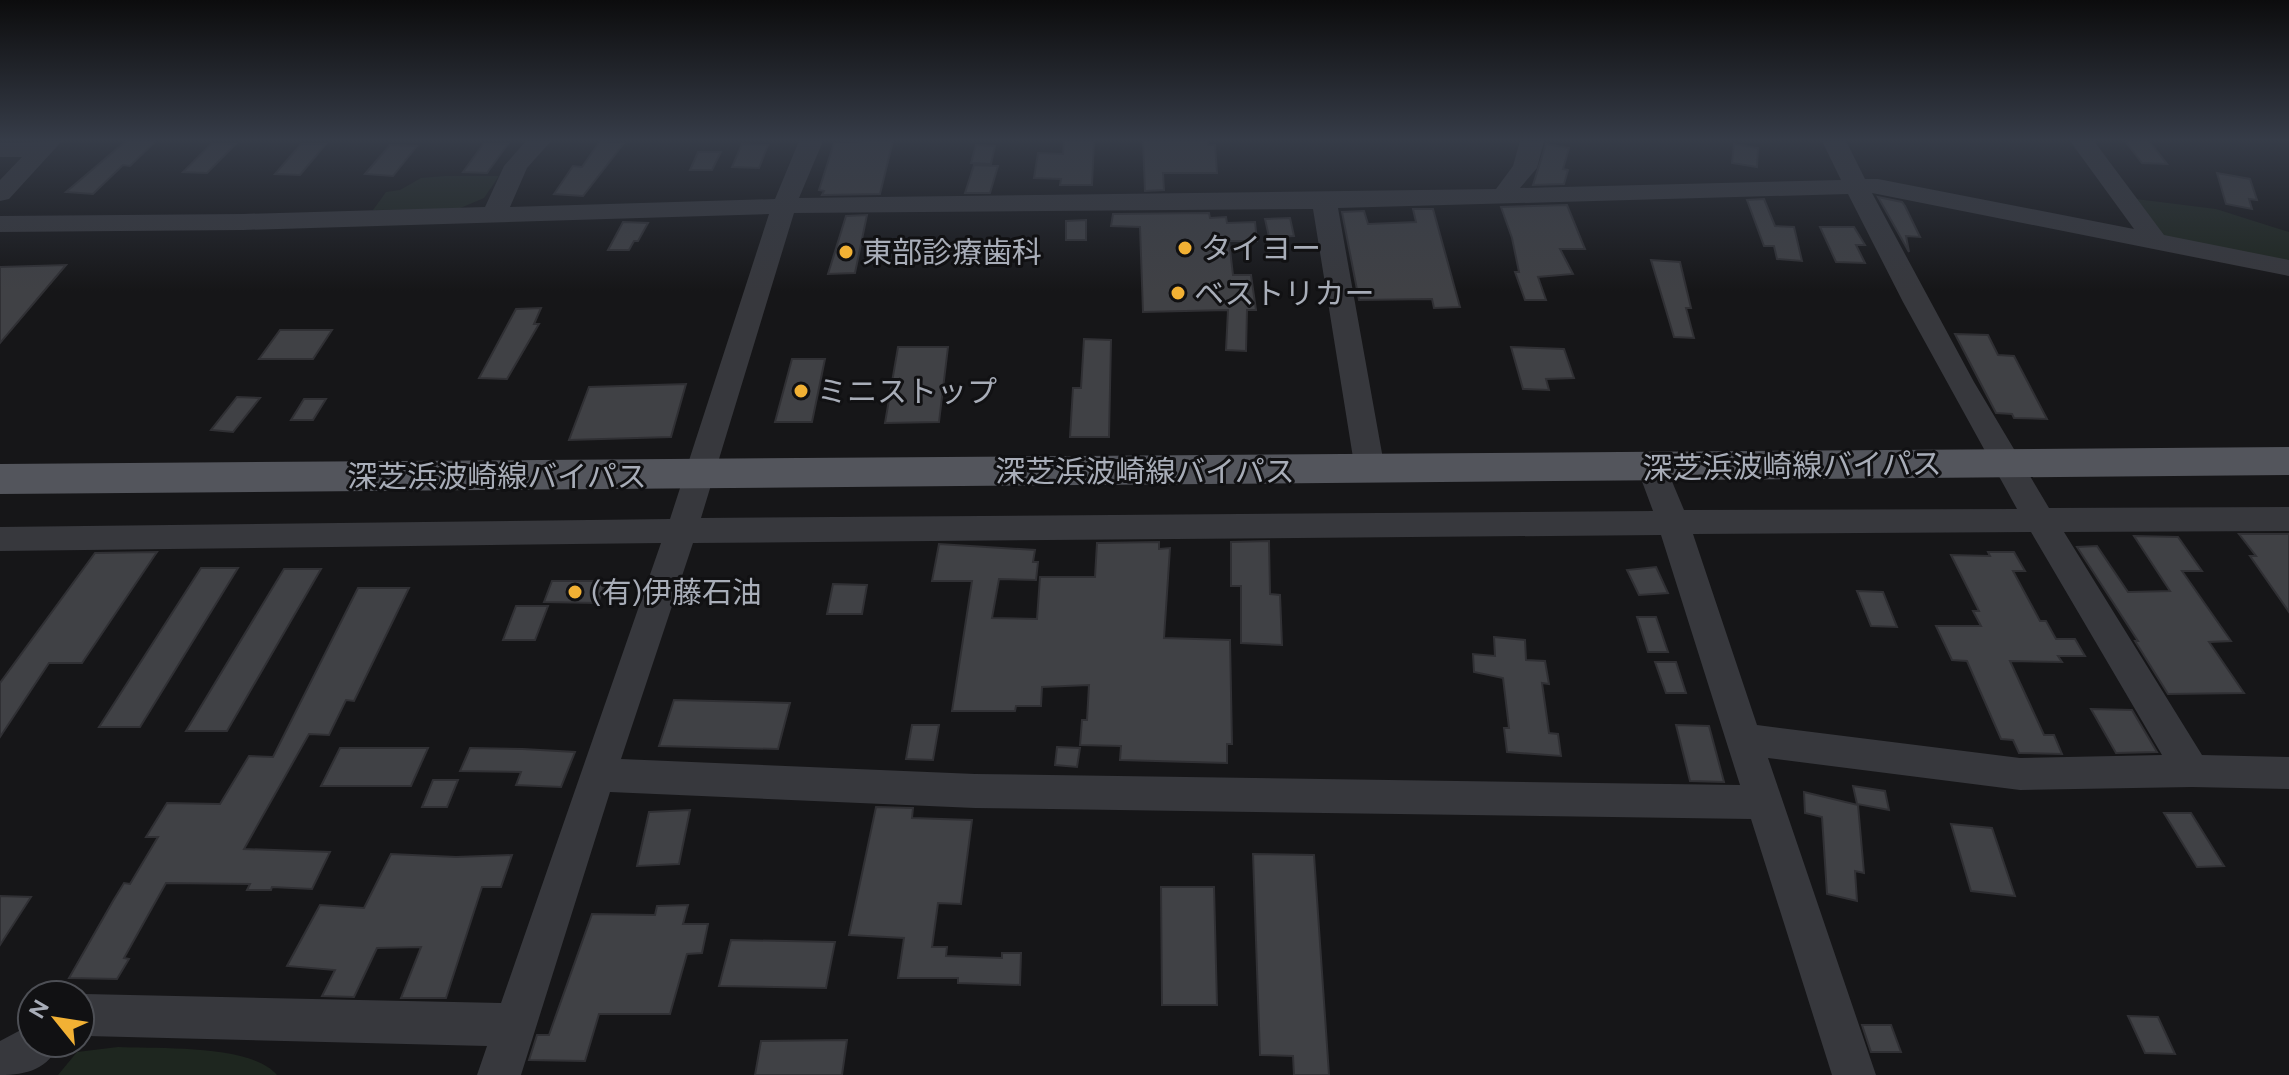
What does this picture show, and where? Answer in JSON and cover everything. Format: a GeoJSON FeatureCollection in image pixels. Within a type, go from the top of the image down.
{"type":"FeatureCollection","features":[{"type":"Feature","properties":{"kind":"main road","name":"深芝浜波崎線バイパス"},"geometry":{"type":"LineString","coordinates":[[1369,461],[1652,468],[2289,445]]}},
{"type":"Feature","properties":{"kind":"main road","name":"深芝浜波崎線バイパス"},"geometry":{"type":"LineString","coordinates":[[0,463],[703,465],[2002,455],[2289,461]]}},
{"type":"Feature","properties":{"kind":"main road","name":"深芝浜波崎線バイパス"},"geometry":{"type":"LineString","coordinates":[[0,479],[703,465]]}},
{"type":"Feature","properties":{"kind":"street"},"geometry":{"type":"LineString","coordinates":[[494,215],[505,191]]}},
{"type":"Feature","properties":{"kind":"street"},"geometry":{"type":"LineString","coordinates":[[499,1075],[703,465],[790,191]]}},
{"type":"Feature","properties":{"kind":"street"},"geometry":{"type":"LineString","coordinates":[[0,224],[243,222],[784,206],[1324,201],[1632,191]]}},
{"type":"Feature","properties":{"kind":"street"},"geometry":{"type":"LineString","coordinates":[[1859,191],[2002,455],[2192,771]]}},
{"type":"Feature","properties":{"kind":"street"},"geometry":{"type":"LineString","coordinates":[[1904,191],[2289,268]]}},
{"type":"Feature","properties":{"kind":"street"},"geometry":{"type":"LineString","coordinates":[[2119,191],[2156,242]]}},
{"type":"Feature","properties":{"kind":"street"},"geometry":{"type":"LineString","coordinates":[[1324,201],[1369,461]]}},
{"type":"Feature","properties":{"kind":"street"},"geometry":{"type":"LineString","coordinates":[[1652,468],[1673,523],[1854,1075]]}},
{"type":"Feature","properties":{"kind":"street"},"geometry":{"type":"LineString","coordinates":[[0,539],[1079,526],[2289,519]]}},
{"type":"Feature","properties":{"kind":"street"},"geometry":{"type":"LineString","coordinates":[[1744,739],[2020,774],[2289,773]]}},
{"type":"Feature","properties":{"kind":"street"},"geometry":{"type":"LineString","coordinates":[[597,775],[975,791],[1763,802]]}},
{"type":"Feature","properties":{"kind":"street"},"geometry":{"type":"LineString","coordinates":[[96,1015],[516,1025]]}},
{"type":"Feature","properties":{"kind":"shaded area"},"geometry":{"type":"Polygon","coordinates":[[[489,191],[484,198],[458,209],[373,210],[386,192],[489,191]]]}},
{"type":"Feature","properties":{"kind":"shaded area"},"geometry":{"type":"Polygon","coordinates":[[[2128,198],[2216,209],[2289,232],[2289,264],[2162,240],[2128,198]]]}},
{"type":"Feature","properties":{"kind":"shaded area"},"geometry":{"type":"Polygon","coordinates":[[[118,1047],[226,1053],[265,1065],[277,1075],[58,1075],[71,1059],[96,1059],[96,1050],[118,1047]]]}},
{"type":"Feature","properties":{"kind":"building"},"geometry":{"type":"Polygon","coordinates":[[[67,191],[96,191],[93,194],[67,191]]]}},
{"type":"Feature","properties":{"kind":"building"},"geometry":{"type":"Polygon","coordinates":[[[556,191],[587,191],[583,196],[554,194],[556,191]]]}},
{"type":"Feature","properties":{"kind":"building"},"geometry":{"type":"Polygon","coordinates":[[[824,191],[881,191],[880,194],[822,195],[824,191]]]}},
{"type":"Feature","properties":{"kind":"building"},"geometry":{"type":"Polygon","coordinates":[[[966,191],[991,191],[990,193],[966,191]]]}},
{"type":"Feature","properties":{"kind":"building"},"geometry":{"type":"Polygon","coordinates":[[[2222,191],[2254,191],[2257,200],[2249,199],[2252,209],[2226,204],[2222,191]]]}},
{"type":"Feature","properties":{"kind":"building"},"geometry":{"type":"Polygon","coordinates":[[[1878,197],[1902,202],[1905,206],[1920,237],[1906,236],[1909,252],[1878,197]]]}},
{"type":"Feature","properties":{"kind":"building"},"geometry":{"type":"Polygon","coordinates":[[[1764,199],[1775,226],[1794,227],[1802,261],[1777,259],[1774,246],[1764,246],[1747,200],[1764,199]]]}},
{"type":"Feature","properties":{"kind":"building"},"geometry":{"type":"Polygon","coordinates":[[[1567,205],[1585,249],[1560,249],[1573,274],[1538,277],[1546,300],[1525,300],[1515,272],[1519,272],[1512,238],[1501,207],[1567,205]]]}},
{"type":"Feature","properties":{"kind":"building"},"geometry":{"type":"Polygon","coordinates":[[[1413,209],[1433,209],[1460,307],[1434,308],[1432,299],[1359,300],[1342,212],[1364,211],[1368,224],[1416,222],[1413,209]]]}},
{"type":"Feature","properties":{"kind":"building","name":"タイヨー"},"geometry":{"type":"Polygon","coordinates":[[[1209,213],[1210,218],[1226,217],[1227,223],[1255,222],[1257,241],[1229,241],[1233,275],[1251,275],[1256,310],[1247,310],[1246,351],[1226,350],[1228,310],[1143,312],[1140,227],[1111,226],[1113,214],[1209,213]]]}},
{"type":"Feature","properties":{"kind":"building"},"geometry":{"type":"Polygon","coordinates":[[[867,215],[855,273],[828,274],[846,216],[867,215]]]}},
{"type":"Feature","properties":{"kind":"building"},"geometry":{"type":"Polygon","coordinates":[[[1290,218],[1294,236],[1269,237],[1265,219],[1290,218]]]}},
{"type":"Feature","properties":{"kind":"building"},"geometry":{"type":"Polygon","coordinates":[[[1086,220],[1086,240],[1066,240],[1066,221],[1086,220]]]}},
{"type":"Feature","properties":{"kind":"building"},"geometry":{"type":"Polygon","coordinates":[[[623,222],[648,223],[629,250],[608,250],[623,222]]]}},
{"type":"Feature","properties":{"kind":"building"},"geometry":{"type":"Polygon","coordinates":[[[1820,227],[1854,227],[1865,245],[1856,245],[1865,263],[1836,262],[1820,227]]]}},
{"type":"Feature","properties":{"kind":"building"},"geometry":{"type":"Polygon","coordinates":[[[1651,260],[1680,262],[1691,308],[1686,308],[1694,338],[1674,337],[1651,260]]]}},
{"type":"Feature","properties":{"kind":"building"},"geometry":{"type":"Polygon","coordinates":[[[66,265],[0,343],[0,267],[66,265]]]}},
{"type":"Feature","properties":{"kind":"building"},"geometry":{"type":"Polygon","coordinates":[[[541,308],[534,324],[539,324],[507,379],[479,378],[516,309],[541,308]]]}},
{"type":"Feature","properties":{"kind":"building"},"geometry":{"type":"Polygon","coordinates":[[[280,330],[332,330],[313,359],[259,359],[280,330]]]}},
{"type":"Feature","properties":{"kind":"building"},"geometry":{"type":"Polygon","coordinates":[[[1955,334],[1988,335],[1998,355],[2014,356],[2047,419],[2014,418],[2012,414],[1996,413],[1955,334]]]}},
{"type":"Feature","properties":{"kind":"building"},"geometry":{"type":"Polygon","coordinates":[[[1084,339],[1111,340],[1109,437],[1070,437],[1073,388],[1081,388],[1084,339]]]}},
{"type":"Feature","properties":{"kind":"building"},"geometry":{"type":"Polygon","coordinates":[[[898,347],[948,347],[939,422],[885,423],[898,347]]]}},
{"type":"Feature","properties":{"kind":"building"},"geometry":{"type":"Polygon","coordinates":[[[1511,347],[1564,349],[1574,378],[1546,379],[1549,390],[1523,389],[1511,347]]]}},
{"type":"Feature","properties":{"kind":"building","name":"ミニストップ"},"geometry":{"type":"Polygon","coordinates":[[[792,359],[825,359],[812,422],[775,422],[792,359]]]}},
{"type":"Feature","properties":{"kind":"building"},"geometry":{"type":"Polygon","coordinates":[[[686,384],[671,437],[569,440],[589,387],[686,384]]]}},
{"type":"Feature","properties":{"kind":"building"},"geometry":{"type":"Polygon","coordinates":[[[237,397],[260,398],[233,432],[211,430],[237,397]]]}},
{"type":"Feature","properties":{"kind":"building"},"geometry":{"type":"Polygon","coordinates":[[[304,399],[326,399],[313,420],[291,420],[304,399]]]}},
{"type":"Feature","properties":{"kind":"building"},"geometry":{"type":"Polygon","coordinates":[[[2239,534],[2289,534],[2289,612],[2250,556],[2256,556],[2239,534]]]}},
{"type":"Feature","properties":{"kind":"building"},"geometry":{"type":"Polygon","coordinates":[[[2134,536],[2178,537],[2202,571],[2182,571],[2231,641],[2209,642],[2244,693],[2168,694],[2077,547],[2097,546],[2128,592],[2170,591],[2134,536]]]}},
{"type":"Feature","properties":{"kind":"building"},"geometry":{"type":"Polygon","coordinates":[[[1269,541],[1270,594],[1280,595],[1282,645],[1241,643],[1241,586],[1231,586],[1231,542],[1269,541]]]}},
{"type":"Feature","properties":{"kind":"building"},"geometry":{"type":"Polygon","coordinates":[[[1159,542],[1159,549],[1170,548],[1164,638],[1230,640],[1232,744],[1227,744],[1227,763],[1120,760],[1121,746],[1080,745],[1082,720],[1087,720],[1089,685],[1042,687],[1041,706],[1016,706],[1015,711],[952,711],[972,581],[932,581],[939,544],[1035,550],[1033,562],[1038,562],[1036,580],[999,579],[992,618],[1037,619],[1040,577],[1095,577],[1097,543],[1159,542]]]}},
{"type":"Feature","properties":{"kind":"building"},"geometry":{"type":"Polygon","coordinates":[[[157,552],[82,663],[49,663],[0,737],[0,683],[95,553],[157,552]]]}},
{"type":"Feature","properties":{"kind":"building"},"geometry":{"type":"Polygon","coordinates":[[[1988,552],[2014,552],[2025,571],[2013,571],[2040,621],[2046,621],[2056,639],[2075,639],[2085,656],[2058,656],[2062,662],[2010,661],[2044,735],[2054,735],[2062,754],[2019,753],[2013,740],[2001,739],[1967,661],[1952,660],[1936,626],[1981,626],[1973,611],[1979,611],[1951,555],[1990,556],[1988,552]]]}},
{"type":"Feature","properties":{"kind":"building"},"geometry":{"type":"Polygon","coordinates":[[[1656,567],[1668,593],[1639,595],[1627,570],[1656,567]]]}},
{"type":"Feature","properties":{"kind":"building"},"geometry":{"type":"Polygon","coordinates":[[[201,568],[238,568],[140,727],[99,727],[201,568]]]}},
{"type":"Feature","properties":{"kind":"building"},"geometry":{"type":"Polygon","coordinates":[[[284,569],[321,569],[227,731],[186,731],[284,569]]]}},
{"type":"Feature","properties":{"kind":"building","name":"(有)伊藤石油"},"geometry":{"type":"Polygon","coordinates":[[[552,581],[606,581],[598,603],[544,602],[552,581]]]}},
{"type":"Feature","properties":{"kind":"building"},"geometry":{"type":"Polygon","coordinates":[[[833,584],[867,585],[862,614],[827,614],[833,584]]]}},
{"type":"Feature","properties":{"kind":"building"},"geometry":{"type":"Polygon","coordinates":[[[358,588],[409,588],[354,701],[346,700],[329,735],[309,734],[244,849],[330,852],[312,889],[272,887],[271,890],[247,890],[250,884],[166,883],[124,958],[129,959],[117,979],[69,978],[124,883],[130,884],[158,837],[146,837],[167,803],[220,804],[249,756],[273,757],[358,588]]]}},
{"type":"Feature","properties":{"kind":"building"},"geometry":{"type":"Polygon","coordinates":[[[1857,591],[1883,592],[1897,627],[1871,626],[1857,591]]]}},
{"type":"Feature","properties":{"kind":"building"},"geometry":{"type":"Polygon","coordinates":[[[516,606],[548,606],[535,640],[503,640],[516,606]]]}},
{"type":"Feature","properties":{"kind":"building"},"geometry":{"type":"Polygon","coordinates":[[[1637,617],[1656,617],[1668,652],[1648,652],[1637,617]]]}},
{"type":"Feature","properties":{"kind":"building"},"geometry":{"type":"Polygon","coordinates":[[[1494,637],[1525,640],[1526,660],[1545,661],[1549,684],[1542,683],[1549,733],[1558,734],[1561,756],[1507,752],[1504,728],[1509,728],[1503,678],[1474,672],[1473,654],[1495,656],[1494,637]]]}},
{"type":"Feature","properties":{"kind":"building"},"geometry":{"type":"Polygon","coordinates":[[[1655,662],[1676,662],[1686,693],[1666,693],[1655,662]]]}},
{"type":"Feature","properties":{"kind":"building"},"geometry":{"type":"Polygon","coordinates":[[[674,700],[790,703],[778,749],[659,746],[674,700]]]}},
{"type":"Feature","properties":{"kind":"building"},"geometry":{"type":"Polygon","coordinates":[[[2091,709],[2132,710],[2157,752],[2116,753],[2091,709]]]}},
{"type":"Feature","properties":{"kind":"building"},"geometry":{"type":"Polygon","coordinates":[[[912,725],[939,725],[933,760],[906,759],[912,725]]]}},
{"type":"Feature","properties":{"kind":"building"},"geometry":{"type":"Polygon","coordinates":[[[1676,725],[1709,726],[1724,782],[1690,781],[1676,725]]]}},
{"type":"Feature","properties":{"kind":"building"},"geometry":{"type":"Polygon","coordinates":[[[1057,747],[1080,748],[1077,767],[1055,765],[1057,747]]]}},
{"type":"Feature","properties":{"kind":"building"},"geometry":{"type":"Polygon","coordinates":[[[340,748],[428,748],[411,786],[321,786],[340,748]]]}},
{"type":"Feature","properties":{"kind":"building"},"geometry":{"type":"Polygon","coordinates":[[[470,748],[575,752],[561,787],[516,785],[521,772],[460,771],[470,748]]]}},
{"type":"Feature","properties":{"kind":"building"},"geometry":{"type":"Polygon","coordinates":[[[433,780],[458,780],[447,807],[422,807],[433,780]]]}},
{"type":"Feature","properties":{"kind":"building"},"geometry":{"type":"Polygon","coordinates":[[[1853,786],[1885,791],[1889,810],[1857,804],[1853,786]]]}},
{"type":"Feature","properties":{"kind":"building"},"geometry":{"type":"Polygon","coordinates":[[[1804,792],[1858,805],[1864,873],[1855,871],[1857,901],[1827,894],[1822,817],[1805,813],[1804,792]]]}},
{"type":"Feature","properties":{"kind":"building"},"geometry":{"type":"Polygon","coordinates":[[[876,807],[913,808],[912,818],[972,820],[961,904],[938,903],[932,947],[947,947],[946,956],[1002,958],[1002,953],[1021,953],[1020,985],[958,983],[958,978],[898,978],[904,938],[849,935],[876,807]]]}},
{"type":"Feature","properties":{"kind":"building"},"geometry":{"type":"Polygon","coordinates":[[[690,810],[679,864],[637,866],[649,812],[690,810]]]}},
{"type":"Feature","properties":{"kind":"building"},"geometry":{"type":"Polygon","coordinates":[[[2164,813],[2191,813],[2224,866],[2197,867],[2164,813]]]}},
{"type":"Feature","properties":{"kind":"building"},"geometry":{"type":"Polygon","coordinates":[[[1951,824],[1992,828],[2015,896],[1971,891],[1951,824]]]}},
{"type":"Feature","properties":{"kind":"building"},"geometry":{"type":"Polygon","coordinates":[[[391,854],[456,857],[512,855],[501,887],[482,887],[446,998],[401,998],[421,947],[377,948],[354,997],[322,996],[335,970],[287,966],[320,905],[364,908],[391,854]]]}},
{"type":"Feature","properties":{"kind":"building"},"geometry":{"type":"Polygon","coordinates":[[[1253,854],[1314,855],[1329,1075],[1294,1075],[1293,1056],[1260,1055],[1253,854]]]}},
{"type":"Feature","properties":{"kind":"building"},"geometry":{"type":"Polygon","coordinates":[[[1161,887],[1214,887],[1217,1005],[1162,1005],[1161,887]]]}},
{"type":"Feature","properties":{"kind":"building"},"geometry":{"type":"Polygon","coordinates":[[[0,896],[31,897],[0,945],[0,896]]]}},
{"type":"Feature","properties":{"kind":"building"},"geometry":{"type":"Polygon","coordinates":[[[688,905],[683,924],[708,924],[702,953],[687,954],[670,1014],[599,1014],[585,1061],[529,1060],[537,1035],[549,1035],[592,914],[655,915],[657,906],[688,905]]]}},
{"type":"Feature","properties":{"kind":"building"},"geometry":{"type":"Polygon","coordinates":[[[731,940],[835,942],[826,988],[719,986],[731,940]]]}},
{"type":"Feature","properties":{"kind":"building"},"geometry":{"type":"Polygon","coordinates":[[[2128,1016],[2158,1017],[2175,1054],[2145,1053],[2128,1016]]]}},
{"type":"Feature","properties":{"kind":"building"},"geometry":{"type":"Polygon","coordinates":[[[1862,1025],[1891,1025],[1901,1052],[1871,1052],[1862,1025]]]}},
{"type":"Feature","properties":{"kind":"building"},"geometry":{"type":"Polygon","coordinates":[[[847,1040],[842,1075],[755,1075],[761,1041],[847,1040]]]}},
{"type":"Feature","properties":{"kind":"place","name":"タイヨー"},"geometry":{"type":"Point","coordinates":[1185,248]}},
{"type":"Feature","properties":{"kind":"place","name":"東部診療歯科"},"geometry":{"type":"Point","coordinates":[846,252]}},
{"type":"Feature","properties":{"kind":"place","name":"ベストリカー"},"geometry":{"type":"Point","coordinates":[1178,293]}},
{"type":"Feature","properties":{"kind":"place","name":"ミニストップ"},"geometry":{"type":"Point","coordinates":[801,391]}},
{"type":"Feature","properties":{"kind":"place","name":"(有)伊藤石油"},"geometry":{"type":"Point","coordinates":[575,592]}}]}
